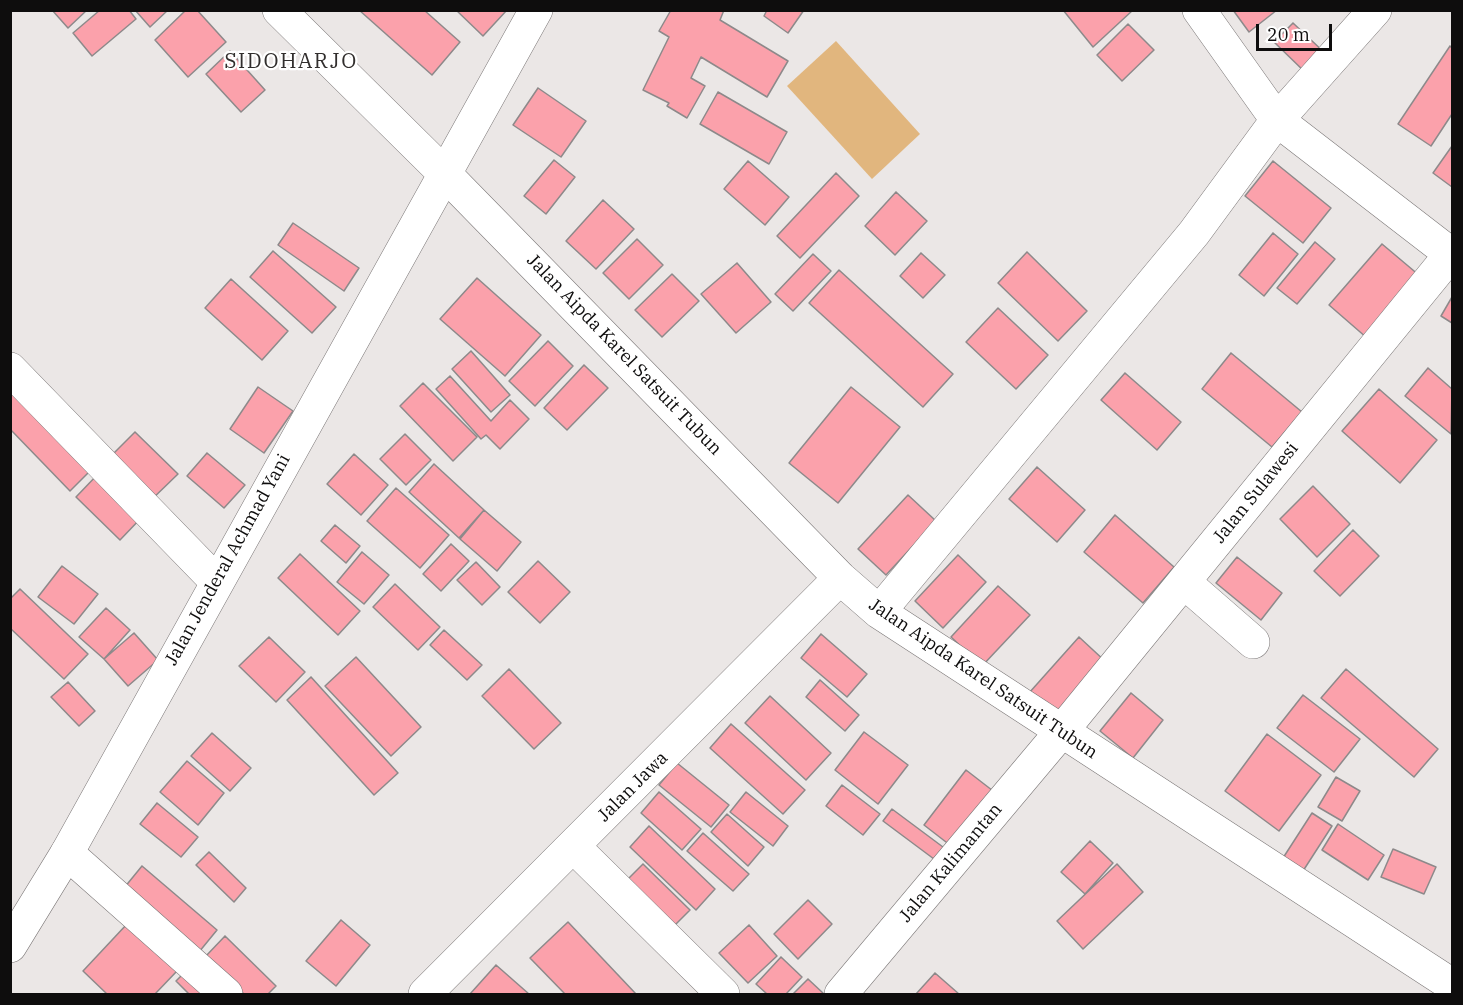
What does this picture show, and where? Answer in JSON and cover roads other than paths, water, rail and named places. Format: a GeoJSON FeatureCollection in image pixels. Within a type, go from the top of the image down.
{"type":"FeatureCollection","features":[{"type":"Feature","properties":{"kind":"street","name":"Jalan Aipda Karel Satsuit Tubun"},"geometry":{"type":"LineString","coordinates":[[279,10],[445,174],[840,578],[879,612],[1452,985]]}},
{"type":"Feature","properties":{"kind":"street","name":"Jalan Jenderal Achmad Yani"},"geometry":{"type":"LineString","coordinates":[[10,946],[67,853],[216,581],[536,10]]}},
{"type":"Feature","properties":{"kind":"street"},"geometry":{"type":"LineString","coordinates":[[1199,10],[1277,120],[1451,255]]}},
{"type":"Feature","properties":{"kind":"street"},"geometry":{"type":"LineString","coordinates":[[879,612],[1194,233],[1277,120],[1376,10]]}},
{"type":"Feature","properties":{"kind":"street","name":"Jalan Sulawesi"},"geometry":{"type":"LineString","coordinates":[[1061,732],[1451,255]]}},
{"type":"Feature","properties":{"kind":"street"},"geometry":{"type":"LineString","coordinates":[[10,369],[216,581]]}},
{"type":"Feature","properties":{"kind":"street","name":"Jalan Jawa"},"geometry":{"type":"LineString","coordinates":[[425,994],[840,578]]}},
{"type":"Feature","properties":{"kind":"street"},"geometry":{"type":"LineString","coordinates":[[1184,582],[1253,642]]}},
{"type":"Feature","properties":{"kind":"street","name":"Jalan Kalimantan"},"geometry":{"type":"LineString","coordinates":[[841,994],[1061,732]]}},
{"type":"Feature","properties":{"kind":"street"},"geometry":{"type":"LineString","coordinates":[[573,846],[723,994]]}},
{"type":"Feature","properties":{"kind":"street"},"geometry":{"type":"LineString","coordinates":[[67,853],[226,994]]}},
{"type":"Feature","properties":{"kind":"district","name":"SIDOHARJO"},"geometry":{"type":"Point","coordinates":[291,62]}}]}
